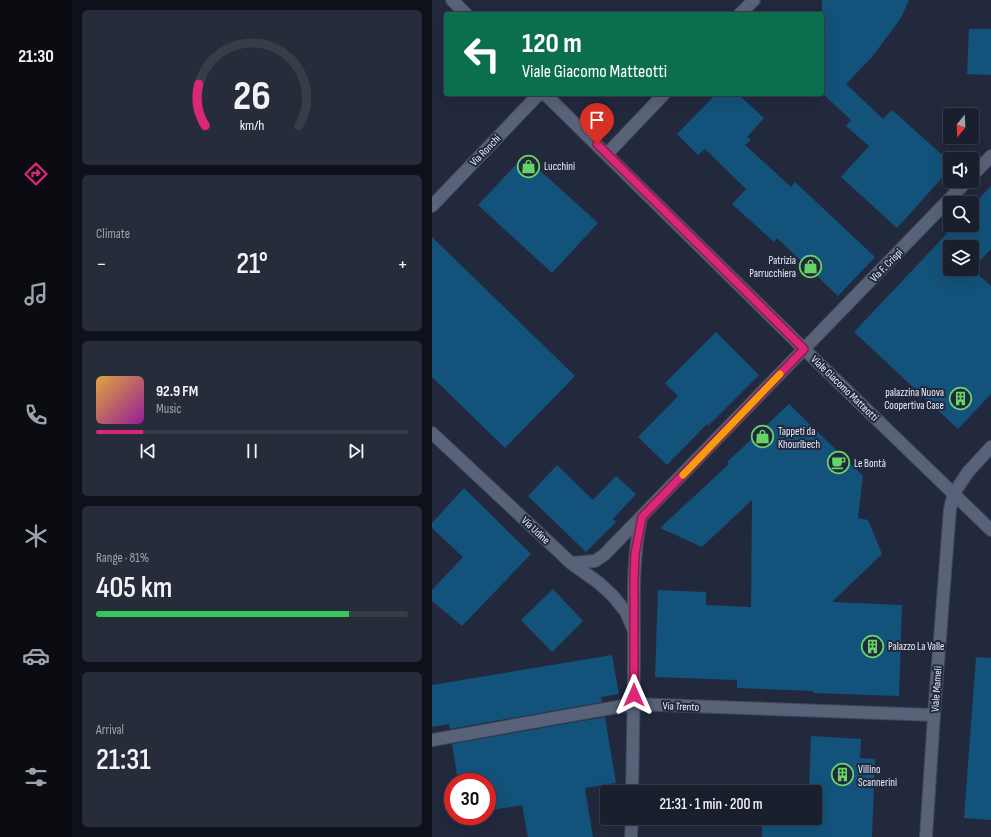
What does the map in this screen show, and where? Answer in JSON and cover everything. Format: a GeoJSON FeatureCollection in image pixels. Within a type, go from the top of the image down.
{"type":"FeatureCollection","features":[{"type":"Feature","properties":{"kind":"street"},"geometry":{"type":"LineString","coordinates":[[452,0],[464,12]]}},
{"type":"Feature","properties":{"kind":"street"},"geometry":{"type":"LineString","coordinates":[[742,12],[754,0]]}},
{"type":"Feature","properties":{"kind":"street","name":"Via Ronchi"},"geometry":{"type":"LineString","coordinates":[[432,206],[536,96]]}},
{"type":"Feature","properties":{"kind":"street","name":"Viale Giacomo Matteotti"},"geometry":{"type":"LineString","coordinates":[[547,96],[804,349],[991,530]]}},
{"type":"Feature","properties":{"kind":"street"},"geometry":{"type":"LineString","coordinates":[[607,154],[662,96]]}},
{"type":"Feature","properties":{"kind":"street"},"geometry":{"type":"LineString","coordinates":[[979,169],[991,156]]}},
{"type":"Feature","properties":{"kind":"street","name":"Via F. Crispi"},"geometry":{"type":"LineString","coordinates":[[571,563],[595,561],[604,556],[960,188]]}},
{"type":"Feature","properties":{"kind":"street","name":"Via Udine"},"geometry":{"type":"LineString","coordinates":[[432,433],[571,563],[599,583],[613,596],[626,612],[634,631]]}},
{"type":"Feature","properties":{"kind":"street"},"geometry":{"type":"LineString","coordinates":[[954,493],[968,472],[991,447]]}},
{"type":"Feature","properties":{"kind":"street","name":"Viale Mameli"},"geometry":{"type":"LineString","coordinates":[[926,837],[947,536],[950,509],[954,493]]}},
{"type":"Feature","properties":{"kind":"street"},"geometry":{"type":"LineString","coordinates":[[632,785],[634,578],[635,554],[642,517]]}},
{"type":"Feature","properties":{"kind":"street","name":"Via Trento"},"geometry":{"type":"LineString","coordinates":[[432,740],[634,704],[934,715]]}},
{"type":"Feature","properties":{"kind":"street"},"geometry":{"type":"LineString","coordinates":[[631,837],[632,825]]}},
{"type":"Feature","properties":{"kind":"building"},"geometry":{"type":"Polygon","coordinates":[[[822,0],[909,0],[901,18],[872,57],[846,84],[883,119],[892,110],[943,156],[943,177],[897,228],[841,177],[869,146],[846,126],[851,120],[824,95],[824,12],[822,12],[822,0]]]}},
{"type":"Feature","properties":{"kind":"building"},"geometry":{"type":"Polygon","coordinates":[[[969,29],[991,29],[991,75],[967,74],[969,29]]]}},
{"type":"Feature","properties":{"kind":"building"},"geometry":{"type":"Polygon","coordinates":[[[714,96],[740,96],[764,118],[747,137],[751,140],[745,145],[791,187],[795,182],[875,257],[838,296],[777,238],[774,242],[732,204],[746,189],[705,149],[698,155],[677,134],[714,96]]]}},
{"type":"Feature","properties":{"kind":"building"},"geometry":{"type":"Polygon","coordinates":[[[524,156],[598,223],[552,273],[478,205],[524,156]]]}},
{"type":"Feature","properties":{"kind":"building"},"geometry":{"type":"Polygon","coordinates":[[[991,186],[991,249],[979,262],[979,240],[943,240],[943,276],[979,275],[991,286],[991,394],[958,429],[854,332],[948,232],[979,232],[979,199],[991,186]]]}},
{"type":"Feature","properties":{"kind":"building"},"geometry":{"type":"Polygon","coordinates":[[[432,237],[575,376],[505,448],[432,377],[432,237]]]}},
{"type":"Feature","properties":{"kind":"building"},"geometry":{"type":"Polygon","coordinates":[[[716,332],[759,375],[708,426],[707,424],[667,465],[638,437],[678,396],[665,383],[716,332]]]}},
{"type":"Feature","properties":{"kind":"building"},"geometry":{"type":"Polygon","coordinates":[[[789,404],[863,476],[858,518],[868,520],[882,554],[832,602],[902,605],[899,696],[813,693],[813,691],[737,688],[737,680],[655,677],[658,590],[706,592],[706,605],[751,607],[752,500],[702,547],[660,528],[729,464],[727,462],[789,404]]]}},
{"type":"Feature","properties":{"kind":"building"},"geometry":{"type":"Polygon","coordinates":[[[557,465],[593,500],[616,476],[636,494],[613,519],[616,522],[586,552],[528,496],[557,465]]]}},
{"type":"Feature","properties":{"kind":"building"},"geometry":{"type":"Polygon","coordinates":[[[464,488],[531,554],[462,626],[432,601],[432,590],[463,557],[432,528],[432,523],[464,488]]]}},
{"type":"Feature","properties":{"kind":"building"},"geometry":{"type":"Polygon","coordinates":[[[553,589],[583,621],[552,652],[521,620],[553,589]]]}},
{"type":"Feature","properties":{"kind":"building"},"geometry":{"type":"Polygon","coordinates":[[[612,655],[619,694],[601,697],[602,702],[450,729],[449,724],[432,727],[432,685],[612,655]]]}},
{"type":"Feature","properties":{"kind":"building"},"geometry":{"type":"Polygon","coordinates":[[[976,657],[991,658],[991,820],[964,818],[976,657]]]}},
{"type":"Feature","properties":{"kind":"building"},"geometry":{"type":"Polygon","coordinates":[[[605,717],[616,783],[585,788],[593,837],[528,837],[522,805],[496,809],[496,773],[457,773],[452,744],[605,717]]]}},
{"type":"Feature","properties":{"kind":"building"},"geometry":{"type":"Polygon","coordinates":[[[811,736],[861,739],[860,758],[875,759],[872,837],[762,837],[762,825],[822,825],[822,785],[809,785],[811,736]]]}},
{"type":"Feature","properties":{"kind":"slow traffic"},"geometry":{"type":"LineString","coordinates":[[683,475],[780,374]]}},
{"type":"Feature","properties":{"kind":"place","name":"Lucchini"},"geometry":{"type":"Point","coordinates":[529,166]}},
{"type":"Feature","properties":{"kind":"place","name":"Patrizia Parrucchiera"},"geometry":{"type":"Point","coordinates":[811,266]}},
{"type":"Feature","properties":{"kind":"place","name":"palazzina Nuova Coopertiva Case"},"geometry":{"type":"Point","coordinates":[960,398]}},
{"type":"Feature","properties":{"kind":"place","name":"Tappeti da Khouribech"},"geometry":{"type":"Point","coordinates":[762,437]}},
{"type":"Feature","properties":{"kind":"place","name":"Le Bontà"},"geometry":{"type":"Point","coordinates":[839,463]}},
{"type":"Feature","properties":{"kind":"place","name":"Palazzo La Valle"},"geometry":{"type":"Point","coordinates":[873,646]}},
{"type":"Feature","properties":{"kind":"place","name":"Villino Scannerini"},"geometry":{"type":"Point","coordinates":[842,775]}},
{"type":"Feature","properties":{"kind":"route"},"geometry":{"type":"LineString","coordinates":[[597,144],[804,349],[642,517],[635,554],[634,695]]}}]}
